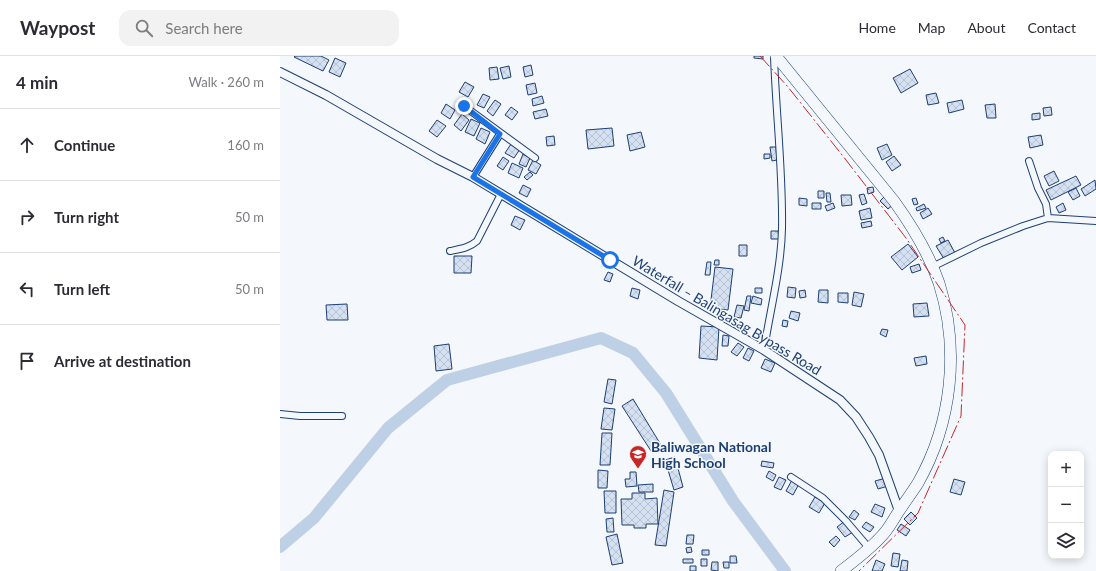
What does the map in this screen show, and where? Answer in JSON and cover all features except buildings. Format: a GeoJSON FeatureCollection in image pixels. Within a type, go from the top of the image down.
{"type":"FeatureCollection","features":[{"type":"Feature","properties":{"kind":"highway"},"geometry":{"type":"LineString","coordinates":[[775,56],[894,201],[909,222],[939,284],[950,340],[951,362],[948,399],[943,423],[936,445],[918,482],[886,531],[856,560],[841,571]]}},
{"type":"Feature","properties":{"kind":"main road","name":"Waterfall ‒ Balingasag Bypass Road"},"geometry":{"type":"LineString","coordinates":[[280,72],[332,99],[437,159],[473,177],[678,301],[764,350],[840,400],[856,417],[869,437],[879,456],[899,511]]}},
{"type":"Feature","properties":{"kind":"street"},"geometry":{"type":"LineString","coordinates":[[764,350],[780,252],[782,230],[775,56]]}},
{"type":"Feature","properties":{"kind":"street"},"geometry":{"type":"LineString","coordinates":[[464,106],[500,134],[535,158]]}},
{"type":"Feature","properties":{"kind":"street"},"geometry":{"type":"LineString","coordinates":[[473,177],[500,134]]}},
{"type":"Feature","properties":{"kind":"street"},"geometry":{"type":"LineString","coordinates":[[1029,161],[1038,188],[1046,204],[1048,218]]}},
{"type":"Feature","properties":{"kind":"street"},"geometry":{"type":"LineString","coordinates":[[450,251],[466,248],[473,245],[477,241],[501,194]]}},
{"type":"Feature","properties":{"kind":"street"},"geometry":{"type":"LineString","coordinates":[[932,267],[981,243],[1023,226],[1048,218],[1096,221]]}},
{"type":"Feature","properties":{"kind":"street"},"geometry":{"type":"LineString","coordinates":[[280,414],[300,416],[342,416]]}},
{"type":"Feature","properties":{"kind":"street"},"geometry":{"type":"LineString","coordinates":[[791,477],[823,498],[846,520],[869,548]]}},
{"type":"Feature","properties":{"kind":"waterway"},"geometry":{"type":"LineString","coordinates":[[280,547],[314,518],[388,428],[447,380],[601,338],[633,353],[666,393],[733,501],[785,571]]}},
{"type":"Feature","properties":{"kind":"power"},"geometry":{"type":"LineString","coordinates":[[760,56],[788,87],[906,238],[965,325],[961,416],[918,513],[859,571]]}},
{"type":"Feature","properties":{"kind":"place","name":"Baliwagan National High School"},"geometry":{"type":"Point","coordinates":[638,469]}},
{"type":"Feature","properties":{"kind":"route"},"geometry":{"type":"LineString","coordinates":[[464,106],[500,134],[473,177],[610,260]]}}]}
